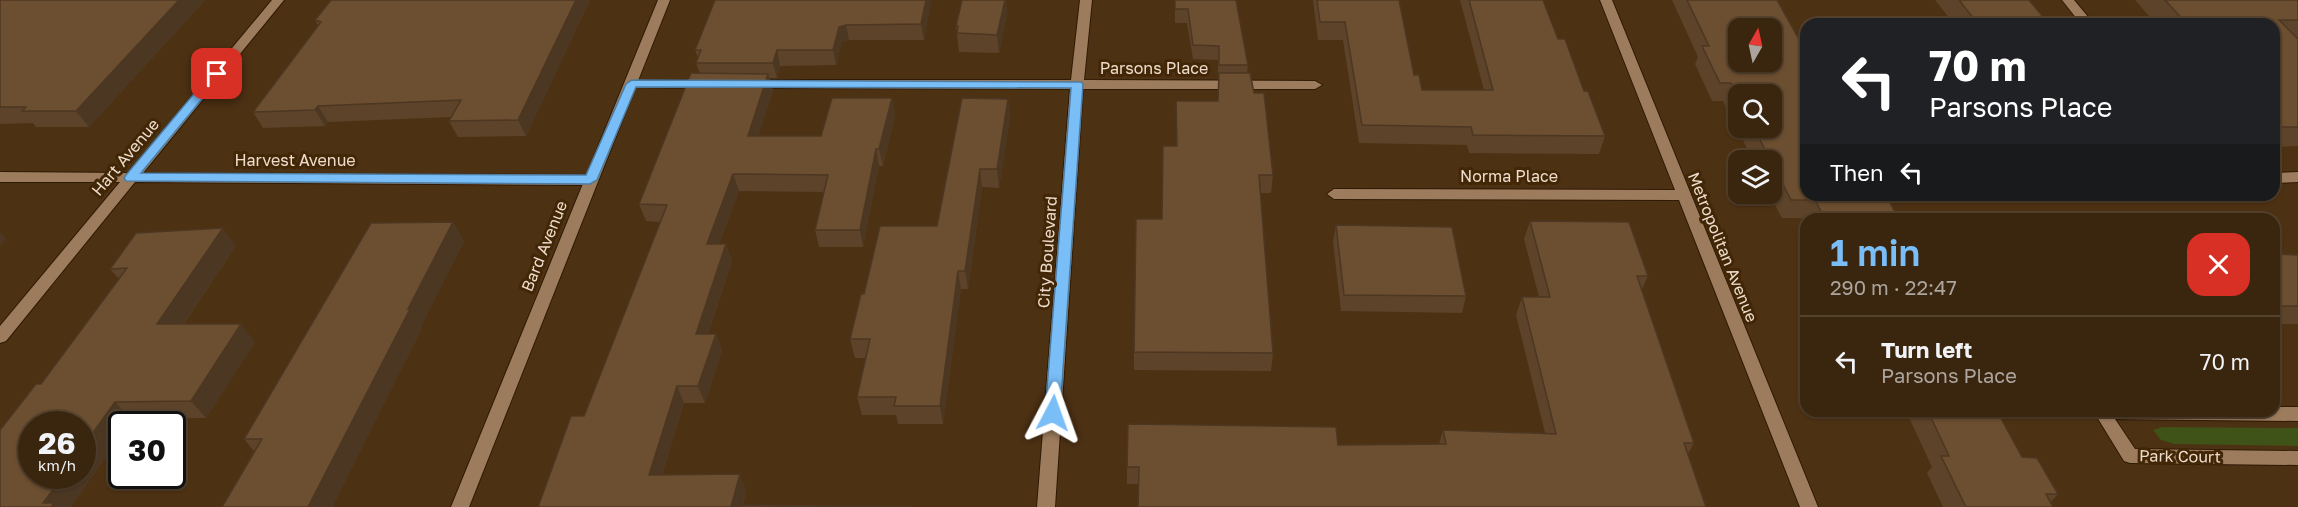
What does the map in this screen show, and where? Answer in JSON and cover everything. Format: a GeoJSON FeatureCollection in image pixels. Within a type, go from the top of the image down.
{"type":"FeatureCollection","features":[{"type":"Feature","properties":{"kind":"street","name":"Hart Avenue"},"geometry":{"type":"LineString","coordinates":[[0,337],[278,0]]}},
{"type":"Feature","properties":{"kind":"street","name":"Bard Avenue"},"geometry":{"type":"LineString","coordinates":[[460,507],[664,0]]}},
{"type":"Feature","properties":{"kind":"street","name":"City Boulevard"},"geometry":{"type":"LineString","coordinates":[[1046,507],[1077,84],[1086,0]]}},
{"type":"Feature","properties":{"kind":"street","name":"Metropolitan Avenue"},"geometry":{"type":"LineString","coordinates":[[1606,0],[1809,507]]}},
{"type":"Feature","properties":{"kind":"street"},"geometry":{"type":"LineString","coordinates":[[2068,0],[2083,18]]}},
{"type":"Feature","properties":{"kind":"street","name":"Parsons Place"},"geometry":{"type":"LineString","coordinates":[[632,84],[1315,85]]}},
{"type":"Feature","properties":{"kind":"street","name":"Harvest Avenue"},"geometry":{"type":"LineString","coordinates":[[0,177],[590,180]]}},
{"type":"Feature","properties":{"kind":"street"},"geometry":{"type":"LineString","coordinates":[[2280,178],[2298,177]]}},
{"type":"Feature","properties":{"kind":"street","name":"Norma Place"},"geometry":{"type":"LineString","coordinates":[[1334,194],[1683,195]]}},
{"type":"Feature","properties":{"kind":"street","name":"Park Court"},"geometry":{"type":"LineString","coordinates":[[2280,414],[2298,414]]}},
{"type":"Feature","properties":{"kind":"street","name":"Park Court"},"geometry":{"type":"LineString","coordinates":[[2105,417],[2130,456],[2298,458]]}},
{"type":"Feature","properties":{"kind":"green space"},"geometry":{"type":"Polygon","coordinates":[[[2162,427],[2298,428],[2298,446],[2174,444],[2161,440],[2153,430],[2162,427]]]}},
{"type":"Feature","properties":{"kind":"building"},"geometry":{"type":"Polygon","coordinates":[[[0,0],[179,0],[76,111],[22,111],[26,107],[0,107],[0,0]]]}},
{"type":"Feature","properties":{"kind":"building"},"geometry":{"type":"Polygon","coordinates":[[[331,0],[576,0],[518,120],[449,121],[461,100],[318,106],[315,110],[253,112],[321,22],[315,20],[331,0]]]}},
{"type":"Feature","properties":{"kind":"building"},"geometry":{"type":"Polygon","coordinates":[[[715,0],[926,0],[921,24],[839,27],[833,50],[777,50],[773,63],[696,63],[701,50],[695,50],[715,0]]]}},
{"type":"Feature","properties":{"kind":"building"},"geometry":{"type":"Polygon","coordinates":[[[962,0],[1005,0],[997,35],[957,33],[958,26],[956,26],[962,0]]]}},
{"type":"Feature","properties":{"kind":"building"},"geometry":{"type":"Polygon","coordinates":[[[1175,0],[1236,0],[1248,65],[1219,65],[1219,46],[1193,45],[1188,9],[1175,9],[1175,0]]]}},
{"type":"Feature","properties":{"kind":"building"},"geometry":{"type":"Polygon","coordinates":[[[1317,0],[1399,0],[1414,75],[1419,75],[1422,90],[1493,90],[1469,0],[1543,0],[1558,39],[1565,39],[1584,91],[1588,91],[1605,136],[1473,135],[1471,127],[1362,125],[1345,22],[1320,22],[1317,0]]]}},
{"type":"Feature","properties":{"kind":"building"},"geometry":{"type":"Polygon","coordinates":[[[1687,0],[1777,0],[1800,41],[1800,200],[1791,200],[1782,182],[1782,150],[1765,150],[1759,138],[1782,138],[1782,84],[1720,83],[1702,46],[1709,46],[1687,0]]]}},
{"type":"Feature","properties":{"kind":"building"},"geometry":{"type":"Polygon","coordinates":[[[1959,0],[2029,0],[2044,18],[1973,18],[1959,0]]]}},
{"type":"Feature","properties":{"kind":"building"},"geometry":{"type":"Polygon","coordinates":[[[2165,0],[2298,0],[2298,20],[2182,18],[2165,0]]]}},
{"type":"Feature","properties":{"kind":"building"},"geometry":{"type":"Polygon","coordinates":[[[2280,21],[2298,39],[2298,127],[2281,127],[2280,21]]]}},
{"type":"Feature","properties":{"kind":"building"},"geometry":{"type":"Polygon","coordinates":[[[691,73],[768,74],[748,136],[821,136],[832,98],[892,98],[879,149],[876,149],[860,230],[815,230],[828,175],[733,174],[707,244],[726,244],[696,334],[716,334],[698,386],[677,386],[649,475],[740,474],[731,507],[538,507],[571,416],[584,416],[667,205],[639,204],[691,73]]]}},
{"type":"Feature","properties":{"kind":"building"},"geometry":{"type":"Polygon","coordinates":[[[1219,73],[1250,73],[1254,93],[1264,93],[1273,175],[1259,175],[1273,353],[1134,352],[1136,219],[1162,219],[1163,146],[1177,146],[1176,101],[1218,101],[1219,73]]]}},
{"type":"Feature","properties":{"kind":"building"},"geometry":{"type":"Polygon","coordinates":[[[962,98],[1008,99],[997,169],[980,169],[965,271],[958,271],[940,406],[894,406],[896,397],[857,397],[870,339],[850,339],[861,294],[864,294],[880,226],[937,226],[962,98]]]}},
{"type":"Feature","properties":{"kind":"building"},"geometry":{"type":"Polygon","coordinates":[[[1816,201],[1889,201],[1895,213],[1822,213],[1816,201]]]}},
{"type":"Feature","properties":{"kind":"building"},"geometry":{"type":"Polygon","coordinates":[[[1530,221],[1629,222],[1648,276],[1637,276],[1694,443],[1684,443],[1706,507],[1138,507],[1139,467],[1127,467],[1128,424],[1336,427],[1338,445],[1446,444],[1443,430],[1556,434],[1522,297],[1550,297],[1530,221]]]}},
{"type":"Feature","properties":{"kind":"building"},"geometry":{"type":"Polygon","coordinates":[[[453,222],[308,507],[222,507],[262,439],[244,439],[371,223],[453,222]]]}},
{"type":"Feature","properties":{"kind":"building"},"geometry":{"type":"Polygon","coordinates":[[[1336,225],[1452,227],[1466,296],[1344,295],[1336,225]]]}},
{"type":"Feature","properties":{"kind":"building"},"geometry":{"type":"Polygon","coordinates":[[[223,228],[157,324],[241,324],[191,401],[115,402],[96,428],[96,411],[18,411],[18,489],[53,489],[43,503],[54,503],[51,507],[0,507],[0,430],[36,384],[41,384],[127,268],[110,269],[136,233],[223,228]]]}},
{"type":"Feature","properties":{"kind":"building"},"geometry":{"type":"Polygon","coordinates":[[[2280,254],[2298,255],[2298,306],[2280,306],[2280,254]]]}},
{"type":"Feature","properties":{"kind":"building"},"geometry":{"type":"Polygon","coordinates":[[[1931,417],[2000,417],[2022,457],[2037,458],[2058,494],[2046,494],[2053,507],[1966,507],[1941,456],[1949,456],[1931,417]]]}},
{"type":"Feature","properties":{"kind":"building"},"geometry":{"type":"Polygon","coordinates":[[[741,505],[912,507],[740,507],[741,505]]]}},
{"type":"Feature","properties":{"kind":"route"},"geometry":{"type":"LineString","coordinates":[[217,74],[131,178],[590,180],[632,84],[1077,84],[1053,413]]}}]}
